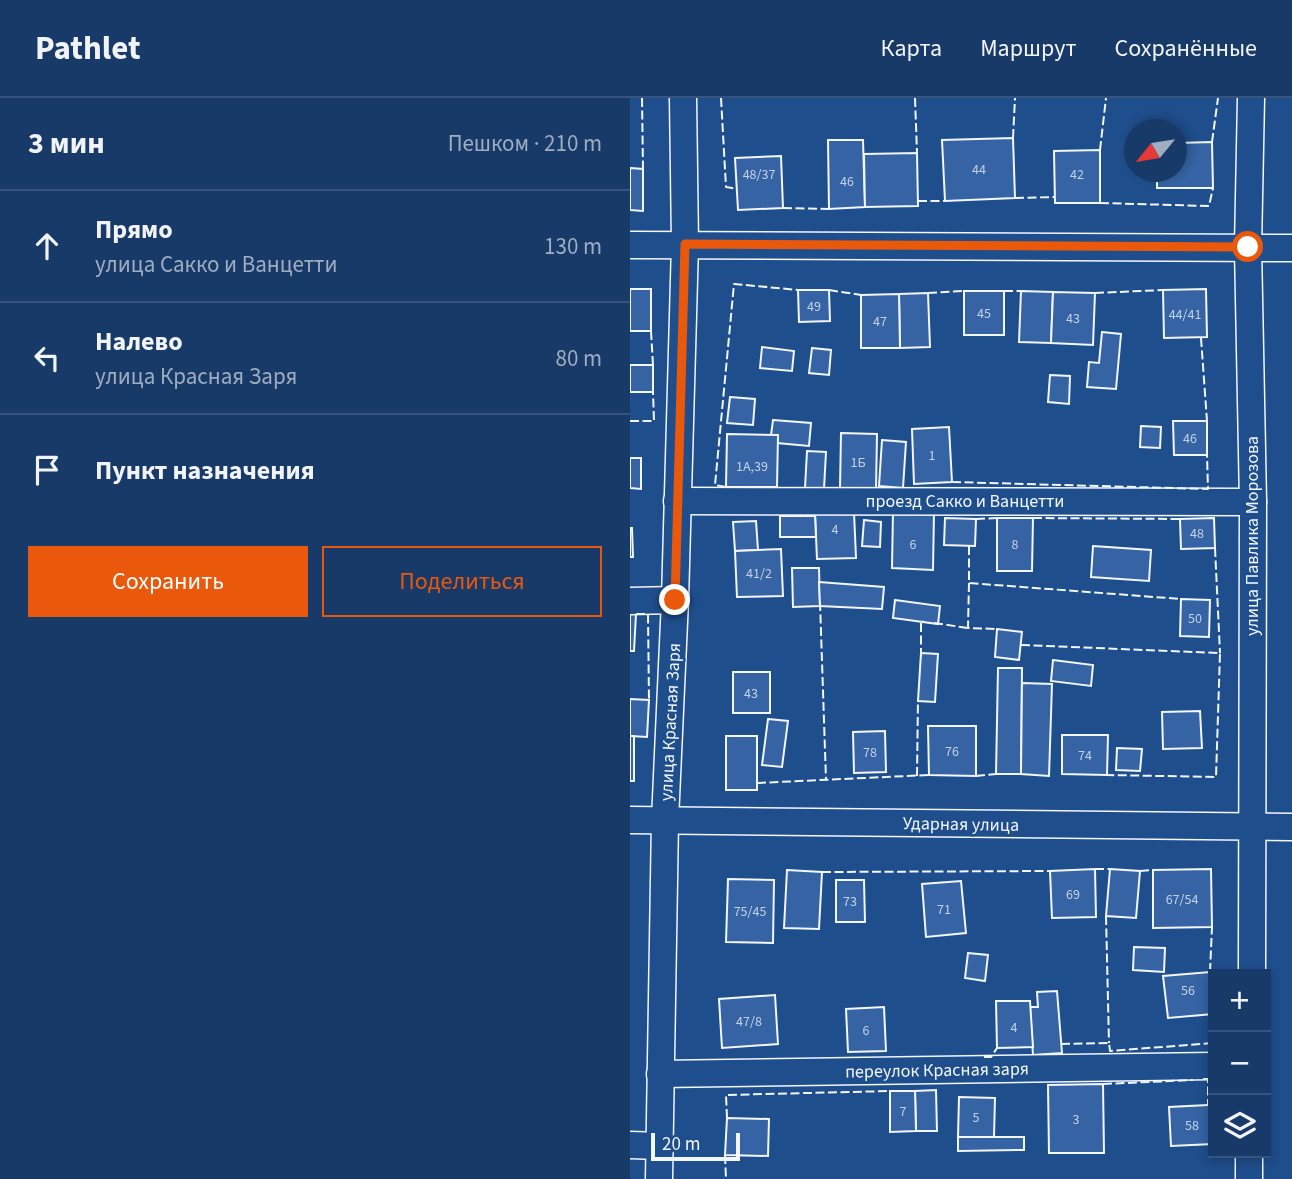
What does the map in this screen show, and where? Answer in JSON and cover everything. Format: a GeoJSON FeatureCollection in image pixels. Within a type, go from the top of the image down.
{"type":"FeatureCollection","features":[{"type":"Feature","properties":{"kind":"street","name":"улица Красная Заря"},"geometry":{"type":"LineString","coordinates":[[659,1179],[665,820],[675,600],[685,244],[683,98]]}},
{"type":"Feature","properties":{"kind":"street","name":"улица Павлика Морозова"},"geometry":{"type":"LineString","coordinates":[[1251,98],[1248,247],[1253,502],[1252,969]]}},
{"type":"Feature","properties":{"kind":"street"},"geometry":{"type":"LineString","coordinates":[[630,245],[1292,248]]}},
{"type":"Feature","properties":{"kind":"street","name":"проезд Сакко и Ванцетти"},"geometry":{"type":"LineString","coordinates":[[677,501],[1253,502]]}},
{"type":"Feature","properties":{"kind":"street"},"geometry":{"type":"LineString","coordinates":[[630,601],[675,600]]}},
{"type":"Feature","properties":{"kind":"street","name":"Ударная улица"},"geometry":{"type":"LineString","coordinates":[[630,821],[1292,827]]}},
{"type":"Feature","properties":{"kind":"street","name":"переулок Красная заря"},"geometry":{"type":"LineString","coordinates":[[660,1074],[1208,1066]]}},
{"type":"Feature","properties":{"kind":"street"},"geometry":{"type":"LineString","coordinates":[[630,1145],[660,1146]]}},
{"type":"Feature","properties":{"kind":"street"},"geometry":{"type":"LineString","coordinates":[[1248,1179],[1250,1158]]}},
{"type":"Feature","properties":{"kind":"building"},"geometry":{"type":"Polygon","coordinates":[[[1013,138],[1015,198],[945,201],[942,140],[1013,138]]]}},
{"type":"Feature","properties":{"kind":"building"},"geometry":{"type":"Polygon","coordinates":[[[828,140],[863,140],[865,207],[829,209],[828,140]]]}},
{"type":"Feature","properties":{"kind":"building"},"geometry":{"type":"Polygon","coordinates":[[[1212,142],[1213,188],[1157,188],[1157,182],[1187,182],[1187,143],[1212,142]]]}},
{"type":"Feature","properties":{"kind":"building"},"geometry":{"type":"Polygon","coordinates":[[[1100,150],[1100,203],[1055,203],[1054,151],[1100,150]]]}},
{"type":"Feature","properties":{"kind":"building"},"geometry":{"type":"Polygon","coordinates":[[[917,153],[918,206],[865,207],[864,154],[917,153]]]}},
{"type":"Feature","properties":{"kind":"building"},"geometry":{"type":"Polygon","coordinates":[[[781,156],[783,208],[738,210],[735,158],[781,156]]]}},
{"type":"Feature","properties":{"kind":"building"},"geometry":{"type":"Polygon","coordinates":[[[630,168],[643,169],[643,211],[630,210],[630,168]]]}},
{"type":"Feature","properties":{"kind":"building"},"geometry":{"type":"Polygon","coordinates":[[[630,289],[651,289],[651,331],[630,331],[630,289]]]}},
{"type":"Feature","properties":{"kind":"building"},"geometry":{"type":"Polygon","coordinates":[[[1206,289],[1207,337],[1164,338],[1163,290],[1206,289]]]}},
{"type":"Feature","properties":{"kind":"building"},"geometry":{"type":"Polygon","coordinates":[[[798,290],[829,290],[830,321],[799,322],[798,290]]]}},
{"type":"Feature","properties":{"kind":"building"},"geometry":{"type":"Polygon","coordinates":[[[964,291],[1004,291],[1004,335],[964,335],[964,291]]]}},
{"type":"Feature","properties":{"kind":"building"},"geometry":{"type":"Polygon","coordinates":[[[1021,291],[1053,292],[1051,343],[1019,342],[1021,291]]]}},
{"type":"Feature","properties":{"kind":"building"},"geometry":{"type":"Polygon","coordinates":[[[1053,292],[1095,293],[1093,345],[1051,343],[1053,292]]]}},
{"type":"Feature","properties":{"kind":"building"},"geometry":{"type":"Polygon","coordinates":[[[928,293],[930,347],[900,348],[899,294],[928,293]]]}},
{"type":"Feature","properties":{"kind":"building"},"geometry":{"type":"Polygon","coordinates":[[[899,294],[900,348],[861,348],[861,295],[899,294]]]}},
{"type":"Feature","properties":{"kind":"building"},"geometry":{"type":"Polygon","coordinates":[[[1102,332],[1121,334],[1116,389],[1087,387],[1089,362],[1099,363],[1102,332]]]}},
{"type":"Feature","properties":{"kind":"building"},"geometry":{"type":"Polygon","coordinates":[[[762,347],[794,351],[792,371],[760,368],[762,347]]]}},
{"type":"Feature","properties":{"kind":"building"},"geometry":{"type":"Polygon","coordinates":[[[812,348],[831,350],[829,375],[809,373],[812,348]]]}},
{"type":"Feature","properties":{"kind":"building"},"geometry":{"type":"Polygon","coordinates":[[[630,365],[653,365],[653,392],[630,392],[630,365]]]}},
{"type":"Feature","properties":{"kind":"building"},"geometry":{"type":"Polygon","coordinates":[[[1050,375],[1070,376],[1069,404],[1048,402],[1050,375]]]}},
{"type":"Feature","properties":{"kind":"building"},"geometry":{"type":"Polygon","coordinates":[[[730,397],[755,399],[753,425],[727,423],[730,397]]]}},
{"type":"Feature","properties":{"kind":"building"},"geometry":{"type":"Polygon","coordinates":[[[773,420],[811,423],[809,446],[777,443],[778,435],[771,435],[773,420]]]}},
{"type":"Feature","properties":{"kind":"building"},"geometry":{"type":"Polygon","coordinates":[[[1173,421],[1207,421],[1207,455],[1174,455],[1173,421]]]}},
{"type":"Feature","properties":{"kind":"building"},"geometry":{"type":"Polygon","coordinates":[[[1141,426],[1161,427],[1160,448],[1140,447],[1141,426]]]}},
{"type":"Feature","properties":{"kind":"building"},"geometry":{"type":"Polygon","coordinates":[[[949,427],[952,482],[914,484],[912,429],[949,427]]]}},
{"type":"Feature","properties":{"kind":"building"},"geometry":{"type":"Polygon","coordinates":[[[841,433],[877,434],[876,490],[840,489],[841,433]]]}},
{"type":"Feature","properties":{"kind":"building"},"geometry":{"type":"Polygon","coordinates":[[[727,434],[778,435],[777,487],[726,487],[727,434]]]}},
{"type":"Feature","properties":{"kind":"building"},"geometry":{"type":"Polygon","coordinates":[[[882,440],[906,442],[903,488],[879,486],[882,440]]]}},
{"type":"Feature","properties":{"kind":"building"},"geometry":{"type":"Polygon","coordinates":[[[807,451],[826,452],[824,489],[805,488],[807,451]]]}},
{"type":"Feature","properties":{"kind":"building"},"geometry":{"type":"Polygon","coordinates":[[[630,458],[641,458],[641,489],[630,488],[630,458]]]}},
{"type":"Feature","properties":{"kind":"building"},"geometry":{"type":"Polygon","coordinates":[[[893,511],[934,512],[933,570],[892,568],[893,511]]]}},
{"type":"Feature","properties":{"kind":"building"},"geometry":{"type":"Polygon","coordinates":[[[854,512],[856,558],[817,559],[815,513],[854,512]]]}},
{"type":"Feature","properties":{"kind":"building"},"geometry":{"type":"Polygon","coordinates":[[[780,516],[815,516],[816,537],[780,537],[780,516]]]}},
{"type":"Feature","properties":{"kind":"building"},"geometry":{"type":"Polygon","coordinates":[[[945,518],[976,519],[975,546],[944,545],[945,518]]]}},
{"type":"Feature","properties":{"kind":"building"},"geometry":{"type":"Polygon","coordinates":[[[997,518],[1033,518],[1032,571],[997,571],[997,518]]]}},
{"type":"Feature","properties":{"kind":"building"},"geometry":{"type":"Polygon","coordinates":[[[1214,518],[1215,548],[1181,549],[1180,519],[1214,518]]]}},
{"type":"Feature","properties":{"kind":"building"},"geometry":{"type":"Polygon","coordinates":[[[864,520],[881,522],[880,547],[862,546],[864,520]]]}},
{"type":"Feature","properties":{"kind":"building"},"geometry":{"type":"Polygon","coordinates":[[[756,521],[758,550],[735,551],[733,522],[756,521]]]}},
{"type":"Feature","properties":{"kind":"building"},"geometry":{"type":"Polygon","coordinates":[[[632,528],[633,557],[630,557],[632,528]]]}},
{"type":"Feature","properties":{"kind":"building"},"geometry":{"type":"Polygon","coordinates":[[[1093,546],[1151,550],[1149,581],[1091,577],[1093,546]]]}},
{"type":"Feature","properties":{"kind":"building"},"geometry":{"type":"Polygon","coordinates":[[[781,549],[783,596],[737,597],[735,551],[781,549]]]}},
{"type":"Feature","properties":{"kind":"building"},"geometry":{"type":"Polygon","coordinates":[[[792,568],[819,568],[820,606],[793,607],[792,568]]]}},
{"type":"Feature","properties":{"kind":"building"},"geometry":{"type":"Polygon","coordinates":[[[819,582],[884,587],[882,609],[820,606],[819,582]]]}},
{"type":"Feature","properties":{"kind":"building"},"geometry":{"type":"Polygon","coordinates":[[[1181,599],[1210,600],[1209,637],[1180,636],[1181,599]]]}},
{"type":"Feature","properties":{"kind":"building"},"geometry":{"type":"Polygon","coordinates":[[[895,600],[940,606],[938,624],[893,618],[895,600]]]}},
{"type":"Feature","properties":{"kind":"building"},"geometry":{"type":"Polygon","coordinates":[[[630,613],[636,614],[634,651],[630,651],[630,613]]]}},
{"type":"Feature","properties":{"kind":"building"},"geometry":{"type":"Polygon","coordinates":[[[997,629],[1022,632],[1019,660],[995,657],[997,629]]]}},
{"type":"Feature","properties":{"kind":"building"},"geometry":{"type":"Polygon","coordinates":[[[921,653],[938,654],[935,702],[918,701],[921,653]]]}},
{"type":"Feature","properties":{"kind":"building"},"geometry":{"type":"Polygon","coordinates":[[[1053,660],[1093,665],[1091,686],[1051,681],[1053,660]]]}},
{"type":"Feature","properties":{"kind":"building"},"geometry":{"type":"Polygon","coordinates":[[[998,668],[1022,668],[1021,774],[996,774],[998,668]]]}},
{"type":"Feature","properties":{"kind":"building"},"geometry":{"type":"Polygon","coordinates":[[[733,672],[770,672],[770,713],[733,713],[733,672]]]}},
{"type":"Feature","properties":{"kind":"building"},"geometry":{"type":"Polygon","coordinates":[[[1022,683],[1052,684],[1049,776],[1021,774],[1022,683]]]}},
{"type":"Feature","properties":{"kind":"building"},"geometry":{"type":"Polygon","coordinates":[[[630,699],[649,700],[647,737],[630,736],[630,699]]]}},
{"type":"Feature","properties":{"kind":"building"},"geometry":{"type":"Polygon","coordinates":[[[1200,711],[1202,748],[1163,749],[1162,712],[1200,711]]]}},
{"type":"Feature","properties":{"kind":"building"},"geometry":{"type":"Polygon","coordinates":[[[768,719],[788,721],[782,767],[762,765],[768,719]]]}},
{"type":"Feature","properties":{"kind":"building"},"geometry":{"type":"Polygon","coordinates":[[[928,726],[976,726],[976,776],[929,775],[928,726]]]}},
{"type":"Feature","properties":{"kind":"building"},"geometry":{"type":"Polygon","coordinates":[[[885,731],[886,772],[854,773],[853,732],[885,731]]]}},
{"type":"Feature","properties":{"kind":"building"},"geometry":{"type":"Polygon","coordinates":[[[1062,735],[1108,735],[1107,775],[1062,774],[1062,735]]]}},
{"type":"Feature","properties":{"kind":"building"},"geometry":{"type":"Polygon","coordinates":[[[630,736],[634,736],[634,781],[630,781],[630,736]]]}},
{"type":"Feature","properties":{"kind":"building"},"geometry":{"type":"Polygon","coordinates":[[[726,736],[757,736],[757,790],[726,790],[726,736]]]}},
{"type":"Feature","properties":{"kind":"building"},"geometry":{"type":"Polygon","coordinates":[[[1117,748],[1142,749],[1140,771],[1116,770],[1117,748]]]}},
{"type":"Feature","properties":{"kind":"building"},"geometry":{"type":"Polygon","coordinates":[[[1095,869],[1096,917],[1052,918],[1050,871],[1095,869]]]}},
{"type":"Feature","properties":{"kind":"building"},"geometry":{"type":"Polygon","coordinates":[[[1110,869],[1140,871],[1136,918],[1106,916],[1110,869]]]}},
{"type":"Feature","properties":{"kind":"building"},"geometry":{"type":"Polygon","coordinates":[[[1211,869],[1212,927],[1153,928],[1153,870],[1211,869]]]}},
{"type":"Feature","properties":{"kind":"building"},"geometry":{"type":"Polygon","coordinates":[[[787,870],[822,872],[819,929],[784,928],[787,870]]]}},
{"type":"Feature","properties":{"kind":"building"},"geometry":{"type":"Polygon","coordinates":[[[728,879],[774,880],[773,943],[726,942],[728,879]]]}},
{"type":"Feature","properties":{"kind":"building"},"geometry":{"type":"Polygon","coordinates":[[[836,880],[864,880],[865,922],[836,922],[836,880]]]}},
{"type":"Feature","properties":{"kind":"building"},"geometry":{"type":"Polygon","coordinates":[[[961,881],[966,933],[926,937],[922,884],[961,881]]]}},
{"type":"Feature","properties":{"kind":"building"},"geometry":{"type":"Polygon","coordinates":[[[1134,947],[1165,948],[1164,972],[1133,970],[1134,947]]]}},
{"type":"Feature","properties":{"kind":"building"},"geometry":{"type":"Polygon","coordinates":[[[968,953],[988,955],[985,981],[965,978],[968,953]]]}},
{"type":"Feature","properties":{"kind":"building"},"geometry":{"type":"Polygon","coordinates":[[[1208,972],[1208,1014],[1168,1018],[1163,976],[1208,972]]]}},
{"type":"Feature","properties":{"kind":"building"},"geometry":{"type":"Polygon","coordinates":[[[1057,991],[1062,1053],[1033,1055],[1030,1007],[1038,1007],[1037,992],[1057,991]]]}},
{"type":"Feature","properties":{"kind":"building"},"geometry":{"type":"Polygon","coordinates":[[[775,995],[778,1044],[722,1048],[719,999],[775,995]]]}},
{"type":"Feature","properties":{"kind":"building"},"geometry":{"type":"Polygon","coordinates":[[[996,1001],[1030,1001],[1033,1047],[997,1048],[996,1001]]]}},
{"type":"Feature","properties":{"kind":"building"},"geometry":{"type":"Polygon","coordinates":[[[884,1007],[886,1051],[848,1052],[846,1009],[884,1007]]]}},
{"type":"Feature","properties":{"kind":"building"},"geometry":{"type":"Polygon","coordinates":[[[1103,1084],[1104,1153],[1049,1153],[1048,1085],[1103,1084]]]}},
{"type":"Feature","properties":{"kind":"building"},"geometry":{"type":"Polygon","coordinates":[[[936,1090],[937,1131],[916,1131],[915,1091],[936,1090]]]}},
{"type":"Feature","properties":{"kind":"building"},"geometry":{"type":"Polygon","coordinates":[[[890,1091],[915,1091],[916,1131],[890,1132],[890,1091]]]}},
{"type":"Feature","properties":{"kind":"building"},"geometry":{"type":"Polygon","coordinates":[[[959,1097],[995,1098],[994,1137],[958,1137],[959,1097]]]}},
{"type":"Feature","properties":{"kind":"building"},"geometry":{"type":"Polygon","coordinates":[[[1208,1105],[1208,1144],[1171,1146],[1169,1107],[1208,1105]]]}},
{"type":"Feature","properties":{"kind":"building"},"geometry":{"type":"Polygon","coordinates":[[[727,1118],[769,1119],[768,1156],[725,1155],[727,1118]]]}},
{"type":"Feature","properties":{"kind":"building"},"geometry":{"type":"Polygon","coordinates":[[[958,1137],[1024,1137],[1024,1150],[958,1151],[958,1137]]]}},
{"type":"Feature","properties":{"kind":"fence"},"geometry":{"type":"LineString","coordinates":[[642,98],[643,169]]}},
{"type":"Feature","properties":{"kind":"fence"},"geometry":{"type":"LineString","coordinates":[[721,98],[726,187],[737,189]]}},
{"type":"Feature","properties":{"kind":"fence"},"geometry":{"type":"LineString","coordinates":[[915,98],[917,153]]}},
{"type":"Feature","properties":{"kind":"fence"},"geometry":{"type":"LineString","coordinates":[[1013,138],[1015,98]]}},
{"type":"Feature","properties":{"kind":"fence"},"geometry":{"type":"LineString","coordinates":[[1100,150],[1106,98]]}},
{"type":"Feature","properties":{"kind":"fence"},"geometry":{"type":"LineString","coordinates":[[1212,142],[1218,98]]}},
{"type":"Feature","properties":{"kind":"fence"},"geometry":{"type":"LineString","coordinates":[[1100,203],[1209,206],[1213,188]]}},
{"type":"Feature","properties":{"kind":"fence"},"geometry":{"type":"LineString","coordinates":[[1015,198],[1055,197]]}},
{"type":"Feature","properties":{"kind":"fence"},"geometry":{"type":"LineString","coordinates":[[918,201],[945,201]]}},
{"type":"Feature","properties":{"kind":"fence"},"geometry":{"type":"LineString","coordinates":[[783,208],[829,209]]}},
{"type":"Feature","properties":{"kind":"fence"},"geometry":{"type":"LineString","coordinates":[[726,487],[715,485],[734,284],[798,290]]}},
{"type":"Feature","properties":{"kind":"fence"},"geometry":{"type":"LineString","coordinates":[[829,290],[861,295]]}},
{"type":"Feature","properties":{"kind":"fence"},"geometry":{"type":"LineString","coordinates":[[1095,293],[1163,290]]}},
{"type":"Feature","properties":{"kind":"fence"},"geometry":{"type":"LineString","coordinates":[[928,293],[964,291]]}},
{"type":"Feature","properties":{"kind":"fence"},"geometry":{"type":"LineString","coordinates":[[1004,291],[1025,291]]}},
{"type":"Feature","properties":{"kind":"fence"},"geometry":{"type":"LineString","coordinates":[[651,331],[653,365]]}},
{"type":"Feature","properties":{"kind":"fence"},"geometry":{"type":"LineString","coordinates":[[1201,338],[1207,421]]}},
{"type":"Feature","properties":{"kind":"fence"},"geometry":{"type":"LineString","coordinates":[[630,421],[654,421],[653,392]]}},
{"type":"Feature","properties":{"kind":"fence"},"geometry":{"type":"LineString","coordinates":[[952,482],[1208,489],[1207,455]]}},
{"type":"Feature","properties":{"kind":"fence"},"geometry":{"type":"LineString","coordinates":[[976,519],[997,518]]}},
{"type":"Feature","properties":{"kind":"fence"},"geometry":{"type":"LineString","coordinates":[[1033,518],[1180,519]]}},
{"type":"Feature","properties":{"kind":"fence"},"geometry":{"type":"LineString","coordinates":[[969,546],[969,583],[1181,599]]}},
{"type":"Feature","properties":{"kind":"fence"},"geometry":{"type":"LineString","coordinates":[[1215,548],[1220,653]]}},
{"type":"Feature","properties":{"kind":"fence"},"geometry":{"type":"LineString","coordinates":[[969,583],[968,628],[997,629]]}},
{"type":"Feature","properties":{"kind":"fence"},"geometry":{"type":"LineString","coordinates":[[820,602],[826,780]]}},
{"type":"Feature","properties":{"kind":"fence"},"geometry":{"type":"LineString","coordinates":[[636,614],[648,614],[649,700]]}},
{"type":"Feature","properties":{"kind":"fence"},"geometry":{"type":"LineString","coordinates":[[921,657],[921,621],[924,622]]}},
{"type":"Feature","properties":{"kind":"fence"},"geometry":{"type":"LineString","coordinates":[[934,623],[968,628]]}},
{"type":"Feature","properties":{"kind":"fence"},"geometry":{"type":"LineString","coordinates":[[1021,645],[1220,653],[1216,777],[1107,775]]}},
{"type":"Feature","properties":{"kind":"fence"},"geometry":{"type":"LineString","coordinates":[[917,776],[918,699]]}},
{"type":"Feature","properties":{"kind":"fence"},"geometry":{"type":"LineString","coordinates":[[976,776],[996,774]]}},
{"type":"Feature","properties":{"kind":"fence"},"geometry":{"type":"LineString","coordinates":[[757,783],[929,775]]}},
{"type":"Feature","properties":{"kind":"fence"},"geometry":{"type":"LineString","coordinates":[[1095,869],[1110,869]]}},
{"type":"Feature","properties":{"kind":"fence"},"geometry":{"type":"LineString","coordinates":[[1140,871],[1153,870]]}},
{"type":"Feature","properties":{"kind":"fence"},"geometry":{"type":"LineString","coordinates":[[822,872],[1050,871]]}},
{"type":"Feature","properties":{"kind":"fence"},"geometry":{"type":"LineString","coordinates":[[1106,916],[1109,1043]]}},
{"type":"Feature","properties":{"kind":"fence"},"geometry":{"type":"LineString","coordinates":[[1210,969],[1212,927]]}},
{"type":"Feature","properties":{"kind":"fence"},"geometry":{"type":"LineString","coordinates":[[1061,1044],[1109,1043],[1110,1051],[1208,1043]]}},
{"type":"Feature","properties":{"kind":"fence"},"geometry":{"type":"LineString","coordinates":[[984,1057],[991,1057],[997,1048]]}},
{"type":"Feature","properties":{"kind":"fence"},"geometry":{"type":"LineString","coordinates":[[1203,1079],[1208,1079],[1208,1095]]}},
{"type":"Feature","properties":{"kind":"fence"},"geometry":{"type":"LineString","coordinates":[[1103,1084],[1193,1080]]}},
{"type":"Feature","properties":{"kind":"fence"},"geometry":{"type":"LineString","coordinates":[[727,1118],[726,1095],[890,1091]]}},
{"type":"Feature","properties":{"kind":"fence"},"geometry":{"type":"LineString","coordinates":[[725,1155],[726,1179]]}},
{"type":"Feature","properties":{"kind":"route"},"geometry":{"type":"LineString","coordinates":[[675,600],[685,244],[1248,247]]}}]}
